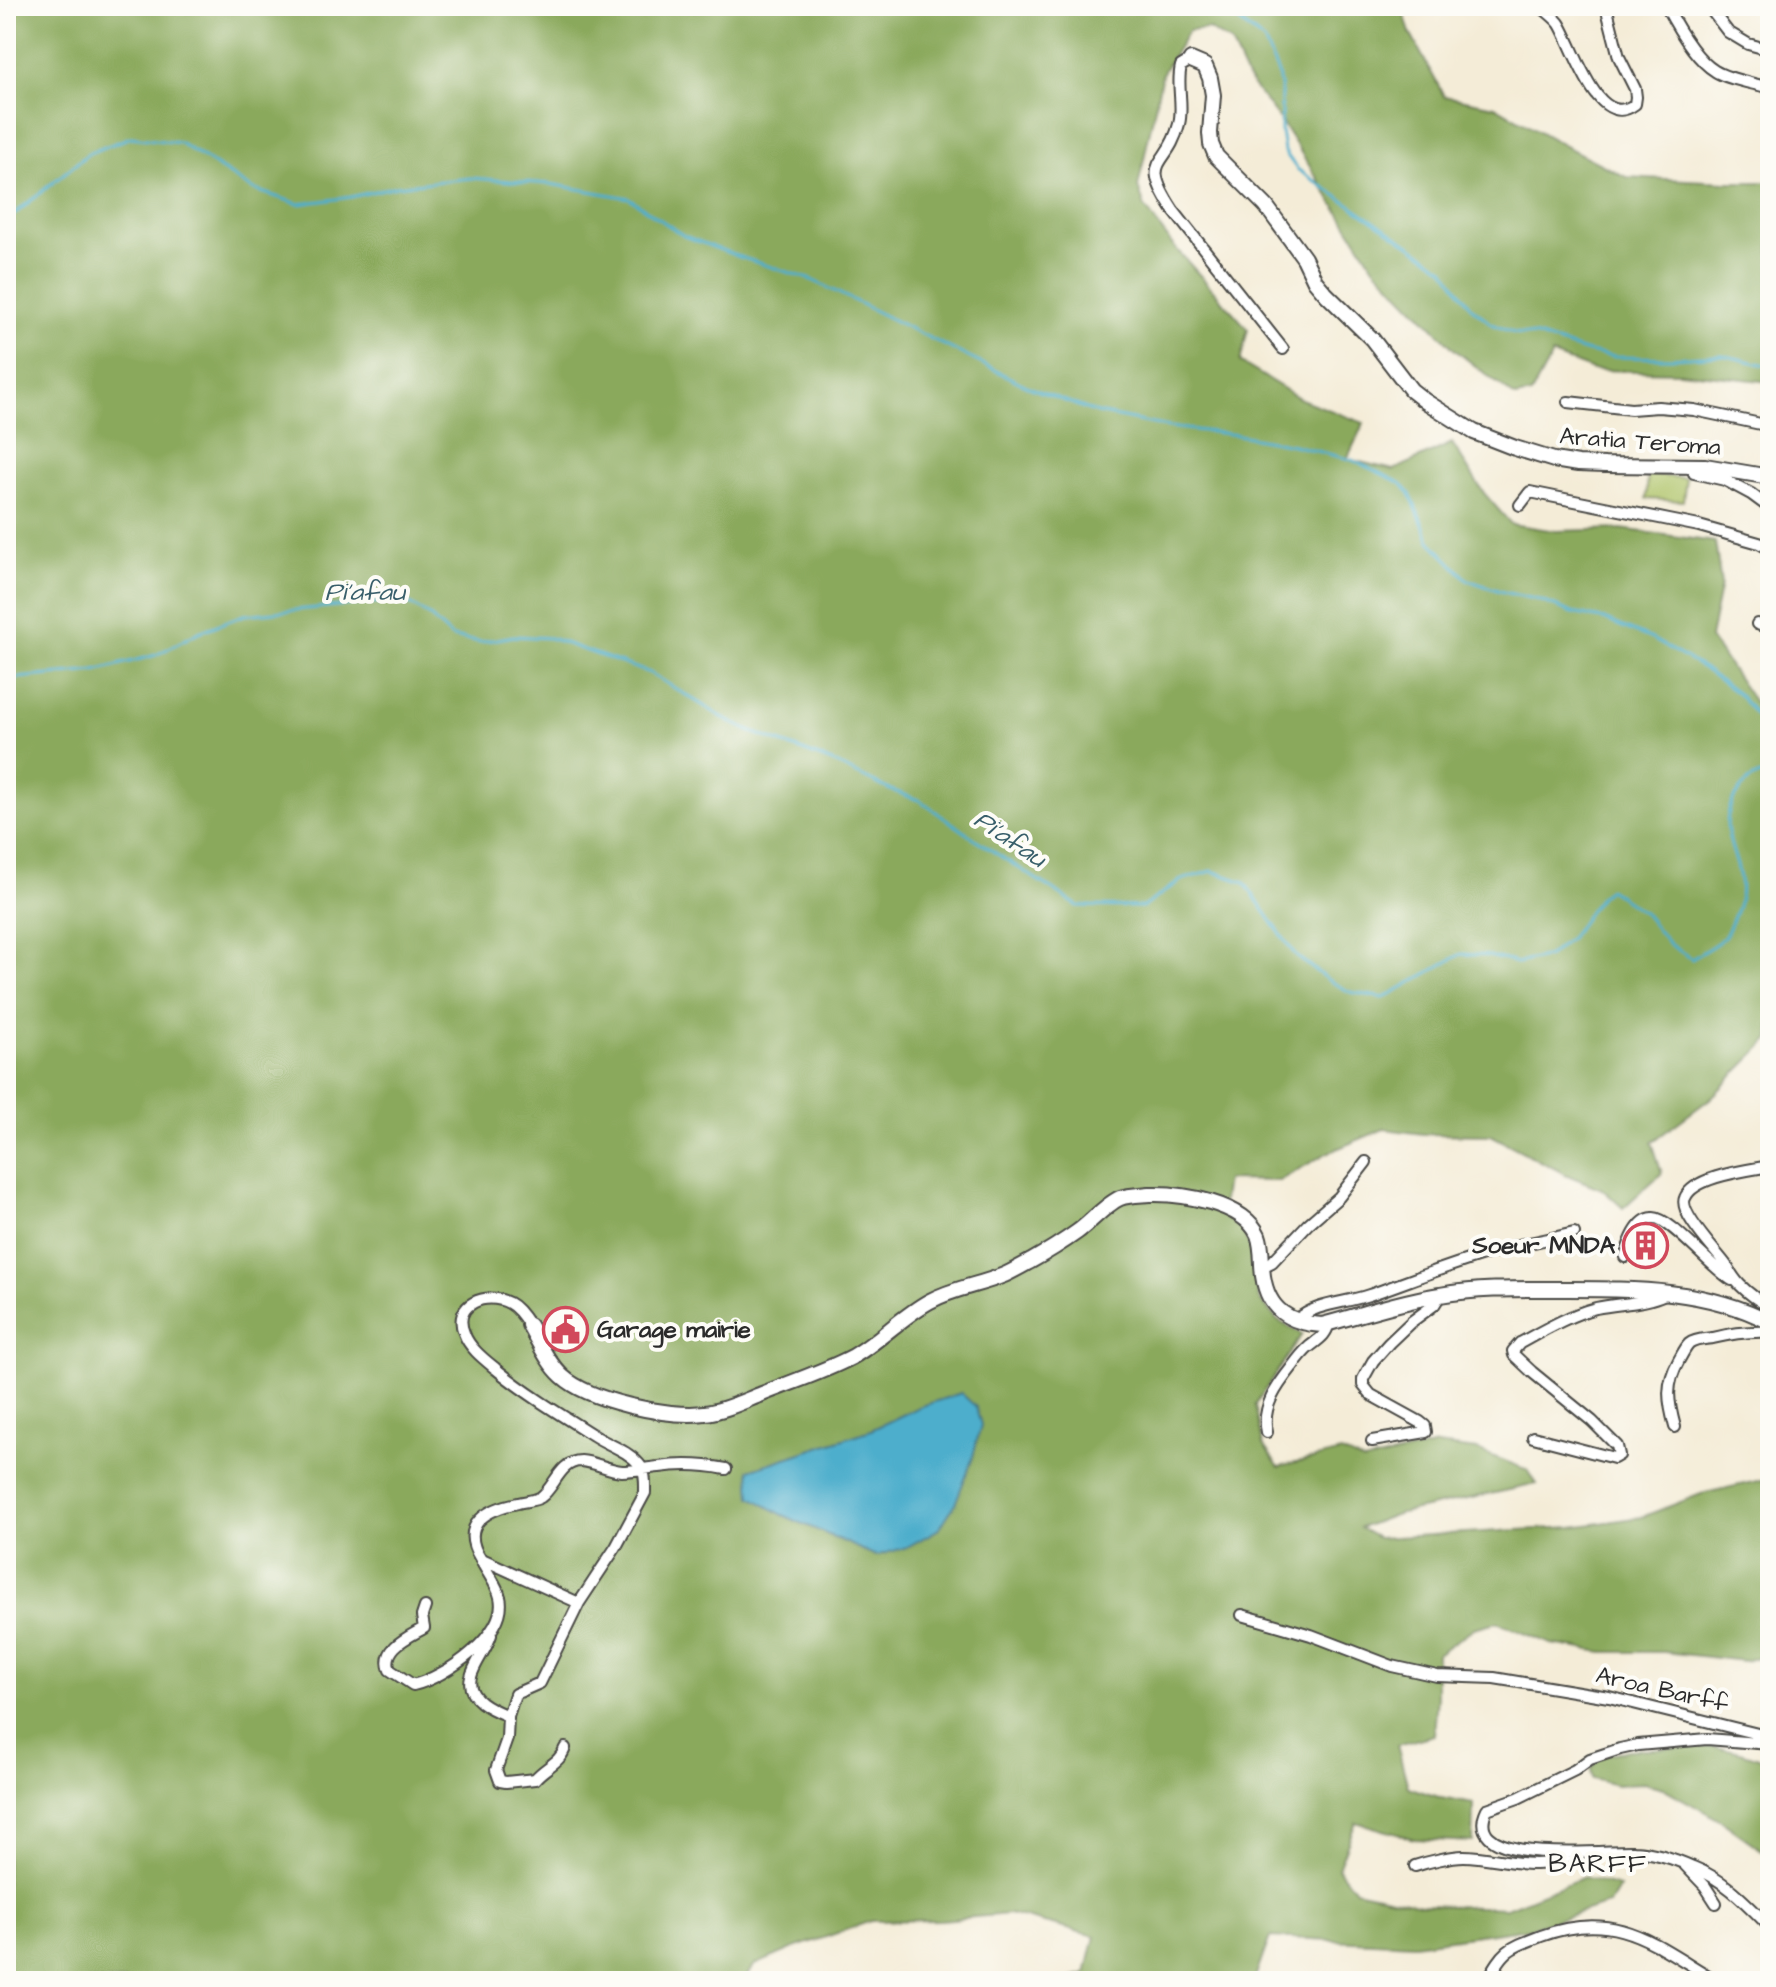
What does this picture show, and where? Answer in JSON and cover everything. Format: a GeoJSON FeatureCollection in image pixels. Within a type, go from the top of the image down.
{"type":"FeatureCollection","features":[{"type":"Feature","properties":{"kind":"main road","name":"Aratia Teroma"},"geometry":{"type":"LineString","coordinates":[[1191,60],[1205,66],[1210,78],[1213,95],[1210,133],[1216,156],[1266,206],[1304,258],[1315,281],[1372,339],[1411,390],[1474,432],[1554,460],[1605,465],[1692,465],[1770,477]]}},
{"type":"Feature","properties":{"kind":"main road"},"geometry":{"type":"LineString","coordinates":[[529,1325],[562,1375],[582,1390],[625,1405],[673,1413],[706,1413],[737,1404],[852,1357],[927,1302],[951,1290],[1003,1275],[1032,1260],[1078,1231],[1118,1199],[1155,1194],[1181,1196],[1222,1206],[1242,1215],[1259,1237],[1267,1292],[1275,1307],[1289,1318],[1304,1324],[1322,1325],[1441,1294],[1504,1288],[1670,1292],[1738,1307],[1770,1322]]}},
{"type":"Feature","properties":{"kind":"street"},"geometry":{"type":"LineString","coordinates":[[1540,6],[1559,23],[1587,82],[1606,103],[1618,110],[1635,104],[1636,93],[1619,57],[1606,6]]}},
{"type":"Feature","properties":{"kind":"street"},"geometry":{"type":"LineString","coordinates":[[1666,6],[1699,56],[1716,72],[1770,88]]}},
{"type":"Feature","properties":{"kind":"street"},"geometry":{"type":"LineString","coordinates":[[1708,6],[1728,32],[1748,44],[1770,50]]}},
{"type":"Feature","properties":{"kind":"street"},"geometry":{"type":"LineString","coordinates":[[1764,6],[1770,12]]}},
{"type":"Feature","properties":{"kind":"street"},"geometry":{"type":"LineString","coordinates":[[1191,60],[1181,66],[1179,124],[1156,169],[1156,180],[1160,192],[1173,210],[1283,349]]}},
{"type":"Feature","properties":{"kind":"street"},"geometry":{"type":"LineString","coordinates":[[1568,402],[1631,409],[1658,407],[1694,410],[1770,426]]}},
{"type":"Feature","properties":{"kind":"street"},"geometry":{"type":"LineString","coordinates":[[1692,465],[1692,471],[1697,475],[1725,480],[1770,508]]}},
{"type":"Feature","properties":{"kind":"street"},"geometry":{"type":"LineString","coordinates":[[1520,505],[1530,492],[1699,526],[1770,549]]}},
{"type":"Feature","properties":{"kind":"street"},"geometry":{"type":"LineString","coordinates":[[1757,624],[1770,628]]}},
{"type":"Feature","properties":{"kind":"street"},"geometry":{"type":"LineString","coordinates":[[1262,1267],[1272,1262],[1339,1197],[1366,1162]]}},
{"type":"Feature","properties":{"kind":"street"},"geometry":{"type":"LineString","coordinates":[[1770,1166],[1713,1178],[1685,1196],[1683,1203],[1691,1219],[1738,1283],[1770,1307]]}},
{"type":"Feature","properties":{"kind":"street"},"geometry":{"type":"LineString","coordinates":[[1625,1257],[1639,1227],[1656,1217],[1672,1226],[1718,1271],[1738,1283]]}},
{"type":"Feature","properties":{"kind":"street"},"geometry":{"type":"LineString","coordinates":[[1295,1321],[1313,1308],[1350,1301],[1508,1248],[1574,1233]]}},
{"type":"Feature","properties":{"kind":"street"},"geometry":{"type":"LineString","coordinates":[[1533,1437],[1614,1458],[1619,1455],[1617,1446],[1592,1421],[1544,1383],[1513,1351],[1520,1343],[1584,1311],[1654,1299],[1670,1292]]}},
{"type":"Feature","properties":{"kind":"street"},"geometry":{"type":"LineString","coordinates":[[1372,1441],[1426,1432],[1420,1422],[1371,1395],[1363,1385],[1363,1379],[1373,1361],[1389,1343],[1434,1305],[1441,1294]]}},
{"type":"Feature","properties":{"kind":"street"},"geometry":{"type":"LineString","coordinates":[[529,1325],[510,1303],[494,1298],[477,1300],[467,1306],[462,1315],[464,1335],[497,1370],[596,1437],[630,1455],[641,1467],[645,1493],[616,1547],[579,1603],[540,1683],[515,1694],[508,1716],[507,1739],[496,1770],[500,1781],[535,1779],[544,1768],[557,1761],[565,1748]]}},
{"type":"Feature","properties":{"kind":"street"},"geometry":{"type":"LineString","coordinates":[[1267,1432],[1265,1418],[1269,1401],[1308,1347],[1327,1332],[1329,1323]]}},
{"type":"Feature","properties":{"kind":"street"},"geometry":{"type":"LineString","coordinates":[[1675,1427],[1668,1389],[1676,1366],[1691,1342],[1744,1331],[1770,1332]]}},
{"type":"Feature","properties":{"kind":"street"},"geometry":{"type":"LineString","coordinates":[[508,1716],[482,1703],[474,1696],[471,1686],[471,1677],[488,1644],[501,1608],[500,1595],[472,1546],[474,1526],[482,1517],[505,1506],[541,1497],[570,1463],[581,1461],[620,1471],[641,1467],[712,1466],[726,1469]]}},
{"type":"Feature","properties":{"kind":"street"},"geometry":{"type":"LineString","coordinates":[[480,1558],[579,1603]]}},
{"type":"Feature","properties":{"kind":"street"},"geometry":{"type":"LineString","coordinates":[[425,1607],[422,1616],[424,1628],[398,1644],[388,1657],[390,1670],[413,1685],[423,1683],[468,1656],[489,1634],[497,1620]]}},
{"type":"Feature","properties":{"kind":"street","name":"Aroa Barff"},"geometry":{"type":"LineString","coordinates":[[1242,1615],[1311,1635],[1392,1666],[1428,1674],[1494,1678],[1609,1697],[1770,1737]]}},
{"type":"Feature","properties":{"kind":"street","name":"Aroa Barff"},"geometry":{"type":"LineString","coordinates":[[1575,1853],[1514,1848],[1485,1832],[1483,1817],[1487,1809],[1518,1798],[1605,1752],[1638,1745],[1707,1739],[1770,1744]]}},
{"type":"Feature","properties":{"kind":"street"},"geometry":{"type":"LineString","coordinates":[[1415,1866],[1466,1856],[1540,1863],[1564,1859],[1575,1853],[1632,1851],[1654,1854],[1684,1863],[1720,1881],[1770,1927]]}},
{"type":"Feature","properties":{"kind":"street"},"geometry":{"type":"LineString","coordinates":[[1684,1863],[1716,1903]]}},
{"type":"Feature","properties":{"kind":"street"},"geometry":{"type":"LineString","coordinates":[[1487,1981],[1499,1960],[1515,1946],[1568,1928],[1603,1926],[1650,1940],[1717,1981]]}},
{"type":"Feature","properties":{"kind":"green space"},"geometry":{"type":"Polygon","coordinates":[[[6,6],[1402,6],[1410,33],[1444,96],[1495,106],[1626,177],[1770,182],[1770,382],[1679,372],[1593,370],[1552,355],[1531,394],[1515,397],[1455,350],[1374,267],[1282,123],[1247,78],[1231,43],[1208,29],[1188,31],[1162,74],[1138,187],[1145,207],[1171,243],[1248,329],[1240,362],[1301,399],[1364,423],[1347,459],[1394,470],[1452,443],[1483,492],[1511,524],[1556,531],[1621,529],[1715,542],[1721,584],[1710,638],[1754,702],[1770,715],[1770,1039],[1711,1098],[1652,1142],[1662,1173],[1623,1208],[1602,1189],[1565,1174],[1491,1135],[1423,1134],[1384,1129],[1327,1153],[1279,1181],[1226,1180],[1221,1214],[1242,1230],[1251,1249],[1259,1299],[1278,1321],[1302,1334],[1255,1405],[1263,1445],[1279,1467],[1341,1452],[1364,1462],[1437,1445],[1477,1450],[1528,1470],[1537,1484],[1397,1514],[1360,1528],[1378,1538],[1572,1527],[1642,1517],[1701,1494],[1770,1478],[1770,1653],[1744,1661],[1664,1652],[1603,1652],[1551,1644],[1497,1622],[1474,1628],[1437,1654],[1434,1735],[1397,1745],[1408,1787],[1441,1798],[1474,1804],[1473,1842],[1414,1839],[1356,1822],[1338,1868],[1355,1890],[1426,1905],[1506,1908],[1584,1877],[1619,1887],[1609,1904],[1529,1928],[1414,1944],[1270,1937],[1254,1981],[1063,1981],[1086,1974],[1095,1936],[1009,1914],[941,1920],[871,1921],[755,1965],[742,1981],[6,1981],[6,6]]]}},
{"type":"Feature","properties":{"kind":"green space"},"geometry":{"type":"Polygon","coordinates":[[[1648,475],[1686,478],[1683,501],[1646,499],[1648,475]]]}},
{"type":"Feature","properties":{"kind":"green space"},"geometry":{"type":"Polygon","coordinates":[[[1704,1746],[1738,1751],[1770,1763],[1770,1858],[1721,1821],[1663,1788],[1644,1783],[1616,1785],[1592,1779],[1591,1768],[1601,1756],[1628,1750],[1704,1746]]]}},
{"type":"Feature","properties":{"kind":"water"},"geometry":{"type":"Polygon","coordinates":[[[961,1393],[976,1407],[981,1425],[972,1460],[955,1504],[939,1529],[907,1547],[876,1556],[783,1515],[751,1497],[749,1470],[871,1430],[919,1407],[961,1393]]]}},
{"type":"Feature","properties":{"kind":"waterway"},"geometry":{"type":"LineString","coordinates":[[1211,6],[1240,22],[1264,41],[1278,73],[1284,151],[1297,169],[1444,268],[1471,307],[1492,324],[1514,333],[1615,357],[1722,355],[1770,366]]}},
{"type":"Feature","properties":{"kind":"waterway"},"geometry":{"type":"LineString","coordinates":[[6,221],[89,153],[131,137],[180,143],[252,189],[299,204],[351,197],[396,186],[471,178],[550,184],[629,198],[684,236],[812,280],[1031,388],[1097,413],[1293,445],[1352,460],[1401,483],[1410,494],[1430,541],[1468,580],[1573,613],[1606,620],[1652,639],[1703,668],[1739,695],[1770,732]]}},
{"type":"Feature","properties":{"kind":"waterway","name":"Pi'afau"},"geometry":{"type":"LineString","coordinates":[[6,678],[95,671],[156,655],[199,632],[244,615],[379,602],[410,604],[452,637],[481,642],[514,636],[550,638],[650,673],[747,730],[832,762],[919,800],[1078,906],[1143,907],[1181,880],[1212,871],[1244,882],[1296,956],[1350,992],[1384,998],[1461,954],[1489,956],[1517,963],[1549,956],[1571,937],[1601,895],[1609,889],[1643,912],[1669,944],[1692,959],[1723,938],[1739,902],[1738,870],[1728,832],[1727,819],[1731,805],[1745,784],[1757,776],[1770,773]]}},
{"type":"Feature","properties":{"kind":"place","name":"Soeur MNDA"},"geometry":{"type":"Point","coordinates":[1646,1246]}},
{"type":"Feature","properties":{"kind":"place","name":"Garage mairie"},"geometry":{"type":"Point","coordinates":[566,1330]}},
{"type":"Feature","properties":{"kind":"district","name":"BARFF"},"geometry":{"type":"Point","coordinates":[1598,1864]}}]}
